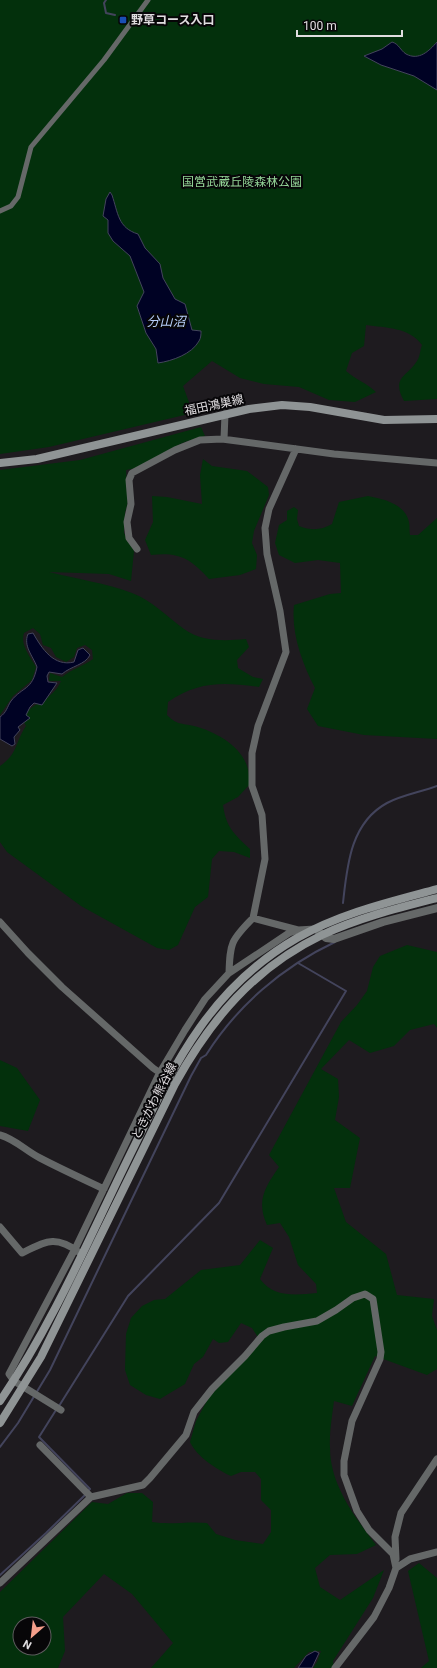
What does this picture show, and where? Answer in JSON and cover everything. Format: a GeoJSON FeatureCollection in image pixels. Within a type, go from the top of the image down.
{"type":"FeatureCollection","features":[{"type":"Feature","properties":{"kind":"main road","name":"福田鴻巣線"},"geometry":{"type":"LineString","coordinates":[[0,463],[37,459],[225,414],[282,405],[384,420],[437,419]]}},
{"type":"Feature","properties":{"kind":"main road","name":"ときがわ熊谷線"},"geometry":{"type":"LineString","coordinates":[[0,1401],[31,1353],[82,1254],[167,1079],[205,1019],[231,989],[269,956],[315,929],[338,918],[391,901],[437,889]]}},
{"type":"Feature","properties":{"kind":"main road","name":"ときがわ熊谷線"},"geometry":{"type":"LineString","coordinates":[[0,1423],[24,1387],[41,1357],[175,1084],[199,1043],[213,1024],[238,995],[275,963],[322,935],[371,916],[437,898]]}},
{"type":"Feature","properties":{"kind":"street"},"geometry":{"type":"LineString","coordinates":[[0,211],[11,206],[18,197],[31,147],[104,60],[148,0]]}},
{"type":"Feature","properties":{"kind":"street"},"geometry":{"type":"LineString","coordinates":[[224,439],[225,414]]}},
{"type":"Feature","properties":{"kind":"street"},"geometry":{"type":"LineString","coordinates":[[137,549],[129,538],[127,522],[130,504],[129,480],[132,474],[175,450],[200,440],[224,439],[296,450],[437,463]]}},
{"type":"Feature","properties":{"kind":"street"},"geometry":{"type":"LineString","coordinates":[[229,973],[230,947],[236,935],[253,918],[265,859],[262,816],[252,786],[252,753],[258,726],[286,652],[280,611],[267,554],[265,528],[269,509],[296,450]]}},
{"type":"Feature","properties":{"kind":"street"},"geometry":{"type":"LineString","coordinates":[[61,1410],[14,1381],[9,1374],[75,1249],[160,1074],[205,999],[229,973],[289,933],[298,930],[315,929],[322,935],[334,939],[383,922],[437,908]]}},
{"type":"Feature","properties":{"kind":"street"},"geometry":{"type":"LineString","coordinates":[[253,918],[298,930]]}},
{"type":"Feature","properties":{"kind":"street"},"geometry":{"type":"LineString","coordinates":[[0,922],[48,974],[160,1074],[175,1084]]}},
{"type":"Feature","properties":{"kind":"street"},"geometry":{"type":"LineString","coordinates":[[0,1135],[14,1140],[24,1149],[40,1158],[104,1189]]}},
{"type":"Feature","properties":{"kind":"street"},"geometry":{"type":"LineString","coordinates":[[0,1227],[22,1254],[48,1241],[59,1242],[82,1254]]}},
{"type":"Feature","properties":{"kind":"street"},"geometry":{"type":"LineString","coordinates":[[0,1583],[91,1497],[143,1485],[186,1435],[194,1412],[203,1400],[262,1336],[276,1329],[317,1321],[353,1298],[365,1294],[373,1300],[381,1352],[380,1359],[352,1421],[344,1461],[344,1475],[357,1511],[369,1530],[393,1554],[396,1568]]}},
{"type":"Feature","properties":{"kind":"street"},"geometry":{"type":"LineString","coordinates":[[40,1445],[91,1497]]}},
{"type":"Feature","properties":{"kind":"street"},"geometry":{"type":"LineString","coordinates":[[335,1668],[374,1617],[389,1588],[396,1568],[395,1537],[401,1514],[437,1459]]}},
{"type":"Feature","properties":{"kind":"street"},"geometry":{"type":"LineString","coordinates":[[396,1568],[410,1559],[437,1552]]}},
{"type":"Feature","properties":{"kind":"green space","name":"国営武蔵丘陵森林公園"},"geometry":{"type":"Polygon","coordinates":[[[0,0],[437,0],[437,399],[404,401],[400,393],[399,387],[402,378],[419,358],[422,345],[417,339],[397,329],[366,325],[364,346],[352,353],[346,371],[376,392],[355,402],[329,400],[299,387],[264,384],[240,378],[212,361],[183,386],[193,413],[49,447],[0,454],[0,0]]]}},
{"type":"Feature","properties":{"kind":"green space"},"geometry":{"type":"Polygon","coordinates":[[[201,427],[205,436],[180,444],[148,463],[126,470],[128,502],[125,513],[124,533],[134,551],[131,581],[109,574],[49,572],[101,584],[140,596],[184,629],[198,636],[214,640],[246,639],[249,647],[237,660],[238,668],[253,677],[263,679],[259,687],[234,684],[212,685],[190,690],[168,702],[167,715],[174,721],[210,731],[232,745],[239,752],[244,758],[247,766],[250,784],[238,797],[223,805],[226,819],[232,830],[250,849],[250,858],[234,852],[219,851],[212,859],[208,897],[195,907],[178,945],[169,950],[157,948],[81,906],[7,852],[0,842],[0,766],[10,757],[26,726],[21,717],[53,693],[58,687],[61,681],[49,681],[50,673],[62,677],[93,659],[92,650],[85,645],[77,648],[74,657],[66,662],[56,657],[51,648],[43,645],[40,634],[33,628],[24,633],[24,646],[36,667],[32,680],[13,696],[0,715],[0,470],[80,460],[201,427]]]}},
{"type":"Feature","properties":{"kind":"green space"},"geometry":{"type":"Polygon","coordinates":[[[203,459],[212,466],[247,471],[268,487],[269,495],[254,531],[252,543],[257,555],[256,569],[240,575],[209,579],[190,561],[183,558],[161,554],[151,555],[145,540],[153,522],[152,496],[167,497],[202,504],[200,475],[203,459]]]}},
{"type":"Feature","properties":{"kind":"green space"},"geometry":{"type":"Polygon","coordinates":[[[368,496],[393,503],[403,511],[409,522],[410,535],[418,535],[437,518],[437,739],[364,735],[318,726],[307,709],[315,688],[298,648],[294,626],[294,605],[330,594],[341,593],[340,563],[318,560],[295,563],[279,555],[275,543],[279,525],[287,520],[287,511],[294,507],[298,510],[297,519],[299,526],[308,529],[324,528],[332,524],[339,502],[368,496]]]}},
{"type":"Feature","properties":{"kind":"green space"},"geometry":{"type":"Polygon","coordinates":[[[407,945],[437,952],[437,1028],[434,1024],[410,1030],[394,1046],[370,1053],[349,1040],[321,1069],[338,1079],[339,1097],[335,1120],[360,1138],[350,1188],[334,1188],[346,1222],[386,1254],[397,1295],[434,1299],[432,1316],[437,1330],[437,1369],[427,1375],[375,1356],[352,1406],[334,1401],[330,1442],[331,1462],[334,1475],[352,1512],[376,1545],[357,1554],[330,1555],[315,1568],[320,1587],[340,1600],[384,1570],[373,1598],[333,1661],[334,1668],[313,1668],[321,1651],[309,1652],[294,1668],[151,1668],[173,1643],[132,1594],[104,1574],[63,1617],[65,1651],[58,1668],[0,1668],[0,1592],[92,1502],[108,1504],[127,1493],[142,1493],[153,1502],[152,1522],[207,1523],[216,1534],[235,1540],[263,1544],[271,1532],[271,1510],[261,1500],[261,1479],[255,1472],[241,1472],[231,1476],[219,1470],[202,1458],[190,1442],[196,1421],[209,1397],[261,1342],[252,1328],[241,1323],[228,1342],[219,1343],[213,1339],[203,1357],[194,1364],[185,1384],[160,1399],[146,1395],[130,1385],[125,1370],[126,1334],[131,1318],[142,1306],[154,1300],[165,1299],[201,1270],[240,1265],[260,1240],[273,1248],[260,1279],[266,1285],[286,1294],[317,1293],[316,1284],[298,1265],[289,1237],[280,1223],[267,1225],[262,1209],[262,1201],[266,1188],[279,1167],[269,1155],[341,1022],[357,1005],[367,991],[373,967],[380,956],[407,945]]]}},
{"type":"Feature","properties":{"kind":"green space"},"geometry":{"type":"Polygon","coordinates":[[[0,1060],[17,1068],[40,1100],[28,1131],[0,1126],[0,1060]]]}},
{"type":"Feature","properties":{"kind":"green space"},"geometry":{"type":"Polygon","coordinates":[[[419,1563],[437,1578],[437,1668],[421,1668],[429,1661],[408,1571],[419,1563]]]}},
{"type":"Feature","properties":{"kind":"water"},"geometry":{"type":"Polygon","coordinates":[[[392,42],[406,54],[411,56],[419,56],[431,49],[437,42],[437,90],[414,76],[381,65],[364,56],[382,49],[392,42]]]}},
{"type":"Feature","properties":{"kind":"water","name":"分山沼"},"geometry":{"type":"Polygon","coordinates":[[[110,192],[123,224],[126,228],[138,234],[145,248],[160,264],[163,278],[175,299],[185,304],[192,330],[201,331],[200,339],[196,346],[192,350],[175,359],[158,363],[156,349],[146,333],[137,306],[144,292],[130,256],[113,241],[108,233],[108,220],[103,216],[106,199],[110,192]]]}},
{"type":"Feature","properties":{"kind":"water"},"geometry":{"type":"Polygon","coordinates":[[[33,633],[45,651],[60,662],[74,662],[78,650],[83,648],[90,655],[85,661],[62,674],[49,672],[47,676],[48,682],[57,683],[42,705],[34,703],[30,707],[26,715],[30,718],[18,727],[20,730],[14,737],[15,744],[12,746],[0,739],[0,717],[6,711],[15,696],[30,684],[35,675],[37,667],[29,651],[27,643],[28,634],[33,633]]]}},
{"type":"Feature","properties":{"kind":"water"},"geometry":{"type":"Polygon","coordinates":[[[315,1651],[319,1653],[312,1668],[298,1668],[306,1656],[315,1651]]]}},
{"type":"Feature","properties":{"kind":"waterway"},"geometry":{"type":"LineString","coordinates":[[106,0],[104,3],[106,13],[115,15]]}},
{"type":"Feature","properties":{"kind":"waterway"},"geometry":{"type":"LineString","coordinates":[[343,903],[349,861],[358,834],[365,822],[387,803],[437,786]]}},
{"type":"Feature","properties":{"kind":"waterway"},"geometry":{"type":"LineString","coordinates":[[0,1447],[18,1423],[50,1370],[201,1058],[206,1055],[218,1037],[246,1004],[262,990],[297,963],[335,942]]}},
{"type":"Feature","properties":{"kind":"waterway"},"geometry":{"type":"LineString","coordinates":[[59,1406],[128,1296],[219,1203],[346,991],[298,963]]}},
{"type":"Feature","properties":{"kind":"waterway"},"geometry":{"type":"LineString","coordinates":[[56,1410],[39,1437],[90,1489],[88,1491]]}},
{"type":"Feature","properties":{"kind":"waterway"},"geometry":{"type":"LineString","coordinates":[[0,1575],[85,1495]]}},
{"type":"Feature","properties":{"kind":"place","name":"野草コース入口"},"geometry":{"type":"Point","coordinates":[123,20]}}]}
